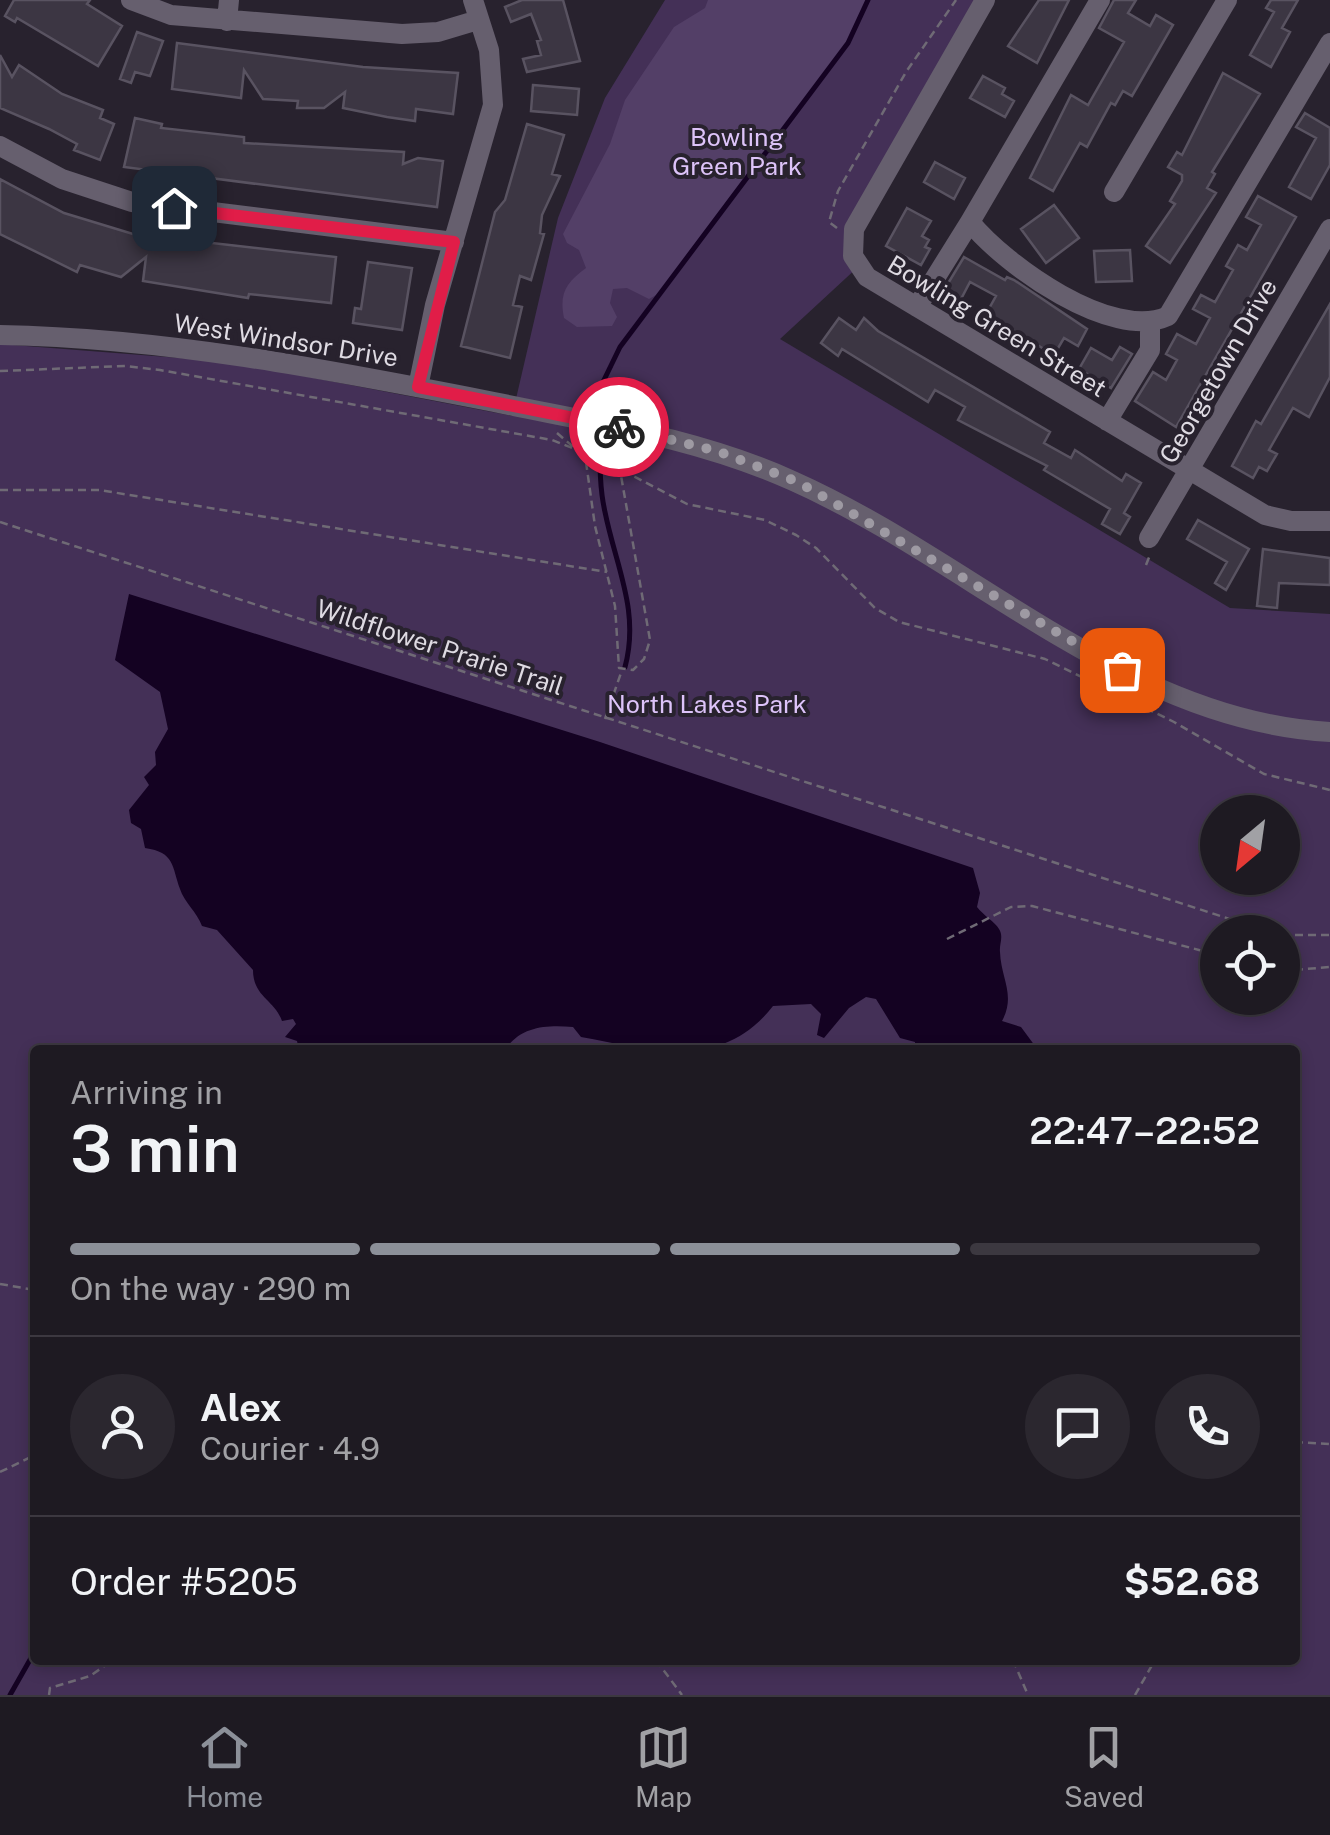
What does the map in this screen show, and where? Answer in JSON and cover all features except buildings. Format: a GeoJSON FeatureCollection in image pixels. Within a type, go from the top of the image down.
{"type":"FeatureCollection","features":[{"type":"Feature","properties":{"kind":"street"},"geometry":{"type":"LineString","coordinates":[[132,0],[171,14],[228,11],[420,35],[475,10],[489,50],[493,105],[418,387]]}},
{"type":"Feature","properties":{"kind":"street"},"geometry":{"type":"LineString","coordinates":[[854,229],[986,0]]}},
{"type":"Feature","properties":{"kind":"street"},"geometry":{"type":"LineString","coordinates":[[917,308],[1100,0]]}},
{"type":"Feature","properties":{"kind":"street"},"geometry":{"type":"LineString","coordinates":[[1114,192],[1217,4]]}},
{"type":"Feature","properties":{"kind":"street"},"geometry":{"type":"LineString","coordinates":[[970,222],[993,250],[1099,314],[1150,324],[1168,316],[1330,43]]}},
{"type":"Feature","properties":{"kind":"street"},"geometry":{"type":"LineString","coordinates":[[0,146],[62,180],[132,202],[454,242]]}},
{"type":"Feature","properties":{"kind":"street","name":"Georgetown Drive"},"geometry":{"type":"LineString","coordinates":[[1149,538],[1330,228]]}},
{"type":"Feature","properties":{"kind":"street","name":"Bowling Green Street"},"geometry":{"type":"LineString","coordinates":[[854,229],[853,256],[867,278],[1265,515],[1292,522],[1330,521]]}},
{"type":"Feature","properties":{"kind":"street"},"geometry":{"type":"LineString","coordinates":[[1107,421],[1150,350],[1150,324]]}},
{"type":"Feature","properties":{"kind":"street","name":"West Windsor Drive"},"geometry":{"type":"LineString","coordinates":[[0,335],[224,352],[662,436],[747,462],[833,500],[1157,687],[1243,717],[1330,732]]}},
{"type":"Feature","properties":{"kind":"path"},"geometry":{"type":"LineString","coordinates":[[854,229],[831,227],[838,190],[906,72],[956,0]]}},
{"type":"Feature","properties":{"kind":"path"},"geometry":{"type":"LineString","coordinates":[[127,359],[160,362]]}},
{"type":"Feature","properties":{"kind":"path"},"geometry":{"type":"LineString","coordinates":[[0,372],[124,366],[160,370],[552,440],[581,452]]}},
{"type":"Feature","properties":{"kind":"path"},"geometry":{"type":"LineString","coordinates":[[548,431],[566,438],[586,459],[615,606],[616,658],[622,669],[606,720]]}},
{"type":"Feature","properties":{"kind":"path"},"geometry":{"type":"LineString","coordinates":[[586,459],[610,464],[688,504],[765,520],[796,535],[816,548],[876,608],[898,622],[1045,659],[1174,722],[1264,774],[1330,790]]}},
{"type":"Feature","properties":{"kind":"path"},"geometry":{"type":"LineString","coordinates":[[620,469],[650,640],[644,660],[633,670],[622,669]]}},
{"type":"Feature","properties":{"kind":"path"},"geometry":{"type":"LineString","coordinates":[[0,490],[99,490],[606,572]]}},
{"type":"Feature","properties":{"kind":"path","name":"Wildflower Prarie Trail"},"geometry":{"type":"LineString","coordinates":[[0,522],[1217,915]]}},
{"type":"Feature","properties":{"kind":"path"},"geometry":{"type":"LineString","coordinates":[[946,939],[1012,906],[1032,906],[1200,950]]}},
{"type":"Feature","properties":{"kind":"path"},"geometry":{"type":"LineString","coordinates":[[1300,935],[1330,935]]}},
{"type":"Feature","properties":{"kind":"path"},"geometry":{"type":"LineString","coordinates":[[1300,970],[1330,967]]}},
{"type":"Feature","properties":{"kind":"path"},"geometry":{"type":"LineString","coordinates":[[0,1284],[30,1289]]}},
{"type":"Feature","properties":{"kind":"path"},"geometry":{"type":"LineString","coordinates":[[1300,1442],[1330,1444]]}},
{"type":"Feature","properties":{"kind":"path"},"geometry":{"type":"LineString","coordinates":[[0,1472],[30,1457]]}},
{"type":"Feature","properties":{"kind":"path"},"geometry":{"type":"LineString","coordinates":[[49,1695],[50,1688],[90,1676],[106,1665]]}},
{"type":"Feature","properties":{"kind":"path"},"geometry":{"type":"LineString","coordinates":[[660,1665],[682,1695]]}},
{"type":"Feature","properties":{"kind":"path"},"geometry":{"type":"LineString","coordinates":[[1014,1665],[1028,1695]]}},
{"type":"Feature","properties":{"kind":"path"},"geometry":{"type":"LineString","coordinates":[[1135,1695],[1153,1665]]}},
{"type":"Feature","properties":{"kind":"green space","name":"North Lakes Park"},"geometry":{"type":"Polygon","coordinates":[[[665,0],[986,0],[854,229],[859,266],[780,339],[1230,608],[1330,614],[1330,1695],[0,1695],[0,344],[231,362],[512,416],[558,218],[605,98],[665,0]]]}},
{"type":"Feature","properties":{"kind":"green space","name":"Bowling Green Park"},"geometry":{"type":"Polygon","coordinates":[[[708,0],[868,0],[848,43],[658,294],[649,299],[627,288],[613,289],[610,303],[617,317],[612,326],[577,327],[564,318],[563,295],[586,268],[579,250],[567,243],[563,234],[610,144],[625,100],[674,27],[705,8],[708,0]]]}},
{"type":"Feature","properties":{"kind":"shaded area"},"geometry":{"type":"Polygon","coordinates":[[[129,594],[600,742],[973,868],[980,893],[977,907],[1001,935],[1001,962],[1008,995],[1002,1021],[1021,1027],[1034,1045],[915,1045],[900,1038],[876,999],[866,997],[849,1008],[824,1038],[817,1035],[821,1014],[811,1004],[773,1006],[753,1027],[718,1045],[628,1045],[581,1037],[573,1027],[553,1026],[526,1032],[509,1045],[298,1045],[285,1037],[296,1024],[293,1019],[282,1021],[260,992],[253,970],[217,930],[202,926],[182,894],[171,862],[162,853],[145,848],[141,829],[131,823],[129,810],[149,785],[144,777],[156,765],[155,752],[168,729],[160,692],[115,660],[129,594]]]}},
{"type":"Feature","properties":{"kind":"waterway"},"geometry":{"type":"LineString","coordinates":[[599,411],[603,382],[620,347],[848,43],[868,0]]}},
{"type":"Feature","properties":{"kind":"waterway"},"geometry":{"type":"LineString","coordinates":[[600,433],[603,502],[628,608],[625,667]]}},
{"type":"Feature","properties":{"kind":"waterway"},"geometry":{"type":"LineString","coordinates":[[10,1695],[30,1660]]}},
{"type":"Feature","properties":{"kind":"way so far"},"geometry":{"type":"LineString","coordinates":[[619,427],[717,451],[798,482],[1122,670]]}},
{"type":"Feature","properties":{"kind":"route"},"geometry":{"type":"LineString","coordinates":[[174,208],[454,242],[429,329],[418,387],[619,427]]}}]}
